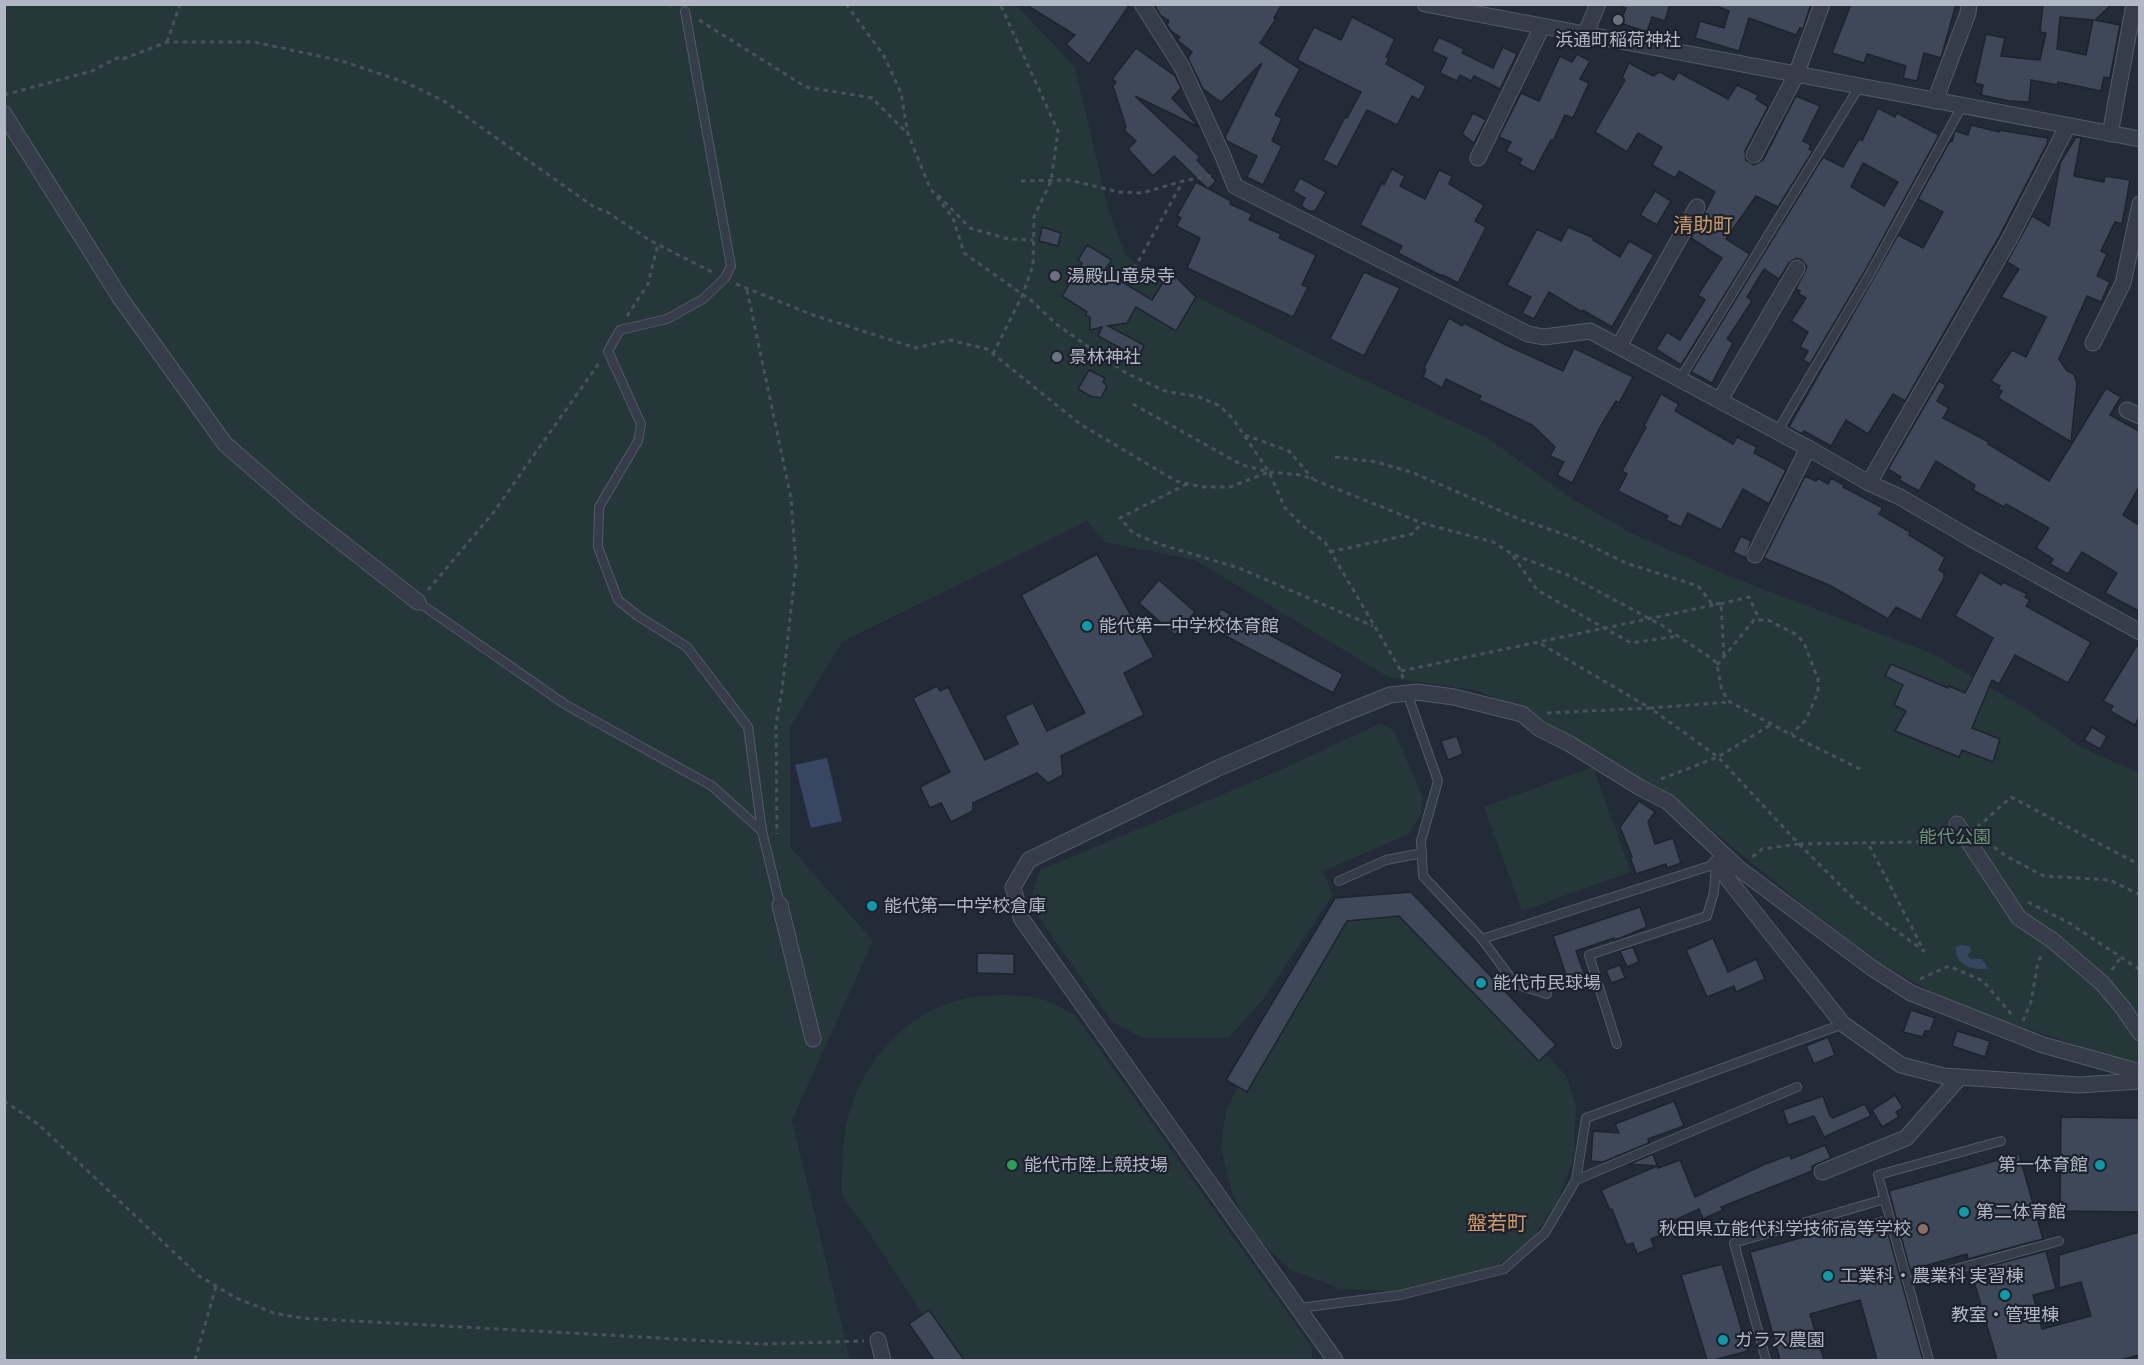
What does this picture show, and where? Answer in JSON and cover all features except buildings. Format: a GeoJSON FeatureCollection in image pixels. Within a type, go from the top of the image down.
{"type":"FeatureCollection","features":[{"type":"Feature","properties":{"kind":"street"},"geometry":{"type":"LineString","coordinates":[[1142,4],[1182,67],[1235,186],[1528,334],[1544,337],[1590,331],[1869,483],[1900,496],[1970,538],[2139,632]]}},
{"type":"Feature","properties":{"kind":"street"},"geometry":{"type":"LineString","coordinates":[[1425,4],[2139,139]]}},
{"type":"Feature","properties":{"kind":"street"},"geometry":{"type":"LineString","coordinates":[[1585,35],[1598,4]]}},
{"type":"Feature","properties":{"kind":"street"},"geometry":{"type":"LineString","coordinates":[[1754,155],[1796,75],[1822,4]]}},
{"type":"Feature","properties":{"kind":"street"},"geometry":{"type":"LineString","coordinates":[[1935,100],[1968,13],[1969,4]]}},
{"type":"Feature","properties":{"kind":"street"},"geometry":{"type":"LineString","coordinates":[[2110,134],[2134,4]]}},
{"type":"Feature","properties":{"kind":"street"},"geometry":{"type":"LineString","coordinates":[[1478,158],[1542,27]]}},
{"type":"Feature","properties":{"kind":"street"},"geometry":{"type":"LineString","coordinates":[[4,114],[121,299],[225,444],[303,512],[418,602]]}},
{"type":"Feature","properties":{"kind":"street"},"geometry":{"type":"LineString","coordinates":[[1869,483],[2010,238],[2067,127]]}},
{"type":"Feature","properties":{"kind":"street"},"geometry":{"type":"LineString","coordinates":[[2093,343],[2123,283],[2139,204]]}},
{"type":"Feature","properties":{"kind":"street"},"geometry":{"type":"LineString","coordinates":[[1619,346],[1697,207]]}},
{"type":"Feature","properties":{"kind":"street"},"geometry":{"type":"LineString","coordinates":[[1720,400],[1797,268]]}},
{"type":"Feature","properties":{"kind":"street"},"geometry":{"type":"LineString","coordinates":[[1755,555],[1808,448]]}},
{"type":"Feature","properties":{"kind":"street"},"geometry":{"type":"LineString","coordinates":[[1335,1360],[1021,918],[1013,887],[1029,860],[1216,769],[1390,695],[1417,692],[1454,697],[1522,714],[1540,729],[1570,744],[1639,787],[1668,802],[1738,868],[1872,968],[1911,993],[2018,1030],[2043,1045],[2139,1072]]}},
{"type":"Feature","properties":{"kind":"street"},"geometry":{"type":"LineString","coordinates":[[1961,829],[2019,918],[2052,940],[2102,983],[2123,1008],[2139,1033]]}},
{"type":"Feature","properties":{"kind":"street"},"geometry":{"type":"LineString","coordinates":[[1716,864],[1738,868]]}},
{"type":"Feature","properties":{"kind":"street"},"geometry":{"type":"LineString","coordinates":[[1716,864],[1843,1024],[1900,1065],[1944,1076],[2079,1085],[2139,1081]]}},
{"type":"Feature","properties":{"kind":"street"},"geometry":{"type":"LineString","coordinates":[[780,905],[813,1039]]}},
{"type":"Feature","properties":{"kind":"street"},"geometry":{"type":"LineString","coordinates":[[1822,1172],[1906,1138],[1960,1077]]}},
{"type":"Feature","properties":{"kind":"street"},"geometry":{"type":"LineString","coordinates":[[878,1340],[883,1360]]}},
{"type":"Feature","properties":{"kind":"lane"},"geometry":{"type":"LineString","coordinates":[[685,11],[731,266],[725,278],[703,299],[667,319],[620,330],[608,351],[641,424],[638,441],[600,507],[598,547],[618,600],[638,616],[687,647],[748,727],[762,831],[780,905]]}},
{"type":"Feature","properties":{"kind":"lane"},"geometry":{"type":"LineString","coordinates":[[1680,379],[1859,87]]}},
{"type":"Feature","properties":{"kind":"lane"},"geometry":{"type":"LineString","coordinates":[[1777,432],[1870,274],[1962,106]]}},
{"type":"Feature","properties":{"kind":"lane"},"geometry":{"type":"LineString","coordinates":[[418,602],[566,705],[712,786],[762,831]]}},
{"type":"Feature","properties":{"kind":"lane"},"geometry":{"type":"LineString","coordinates":[[1407,693],[1438,781],[1421,841],[1424,876],[1482,939],[1515,984],[1546,994]]}},
{"type":"Feature","properties":{"kind":"lane"},"geometry":{"type":"LineString","coordinates":[[1339,881],[1386,860],[1422,853]]}},
{"type":"Feature","properties":{"kind":"lane"},"geometry":{"type":"LineString","coordinates":[[1482,939],[1716,864],[1714,892],[1707,916],[1589,955],[1617,1044]]}},
{"type":"Feature","properties":{"kind":"lane"},"geometry":{"type":"LineString","coordinates":[[1299,1308],[1400,1295],[1504,1269],[1545,1233],[1576,1180],[1586,1118],[1843,1024]]}},
{"type":"Feature","properties":{"kind":"lane"},"geometry":{"type":"LineString","coordinates":[[1576,1180],[1797,1087]]}},
{"type":"Feature","properties":{"kind":"lane"},"geometry":{"type":"LineString","coordinates":[[1929,1360],[1878,1175],[2001,1141]]}},
{"type":"Feature","properties":{"kind":"lane"},"geometry":{"type":"LineString","coordinates":[[1766,1360],[1734,1243],[1885,1199]]}},
{"type":"Feature","properties":{"kind":"lane"},"geometry":{"type":"LineString","coordinates":[[1908,1282],[2059,1241]]}},
{"type":"Feature","properties":{"kind":"path"},"geometry":{"type":"LineString","coordinates":[[167,42],[180,4]]}},
{"type":"Feature","properties":{"kind":"path"},"geometry":{"type":"LineString","coordinates":[[846,4],[885,56],[901,93],[908,134],[930,188],[953,218],[964,253],[1023,294],[1056,324],[1126,373],[1165,391],[1199,397],[1220,406],[1233,418],[1269,472],[1285,508],[1303,526],[1325,542],[1401,671],[1407,693]]}},
{"type":"Feature","properties":{"kind":"path"},"geometry":{"type":"LineString","coordinates":[[993,354],[1023,294],[1033,265],[1034,217],[1052,179],[1058,131],[999,4]]}},
{"type":"Feature","properties":{"kind":"path"},"geometry":{"type":"LineString","coordinates":[[685,11],[806,87],[872,98],[908,134]]}},
{"type":"Feature","properties":{"kind":"path"},"geometry":{"type":"LineString","coordinates":[[4,95],[92,71],[119,57],[123,59],[167,42],[254,42],[342,61],[407,83],[444,101],[594,207],[607,212],[658,244],[747,290],[813,315],[916,348],[950,340],[987,349],[1080,424],[1176,481],[1202,487],[1230,487],[1269,472]]}},
{"type":"Feature","properties":{"kind":"path"},"geometry":{"type":"LineString","coordinates":[[1021,181],[1069,180],[1119,192],[1142,193],[1210,176],[1235,186]]}},
{"type":"Feature","properties":{"kind":"path"},"geometry":{"type":"LineString","coordinates":[[1134,269],[1183,181]]}},
{"type":"Feature","properties":{"kind":"path"},"geometry":{"type":"LineString","coordinates":[[930,188],[970,228],[1008,239],[1033,240]]}},
{"type":"Feature","properties":{"kind":"path"},"geometry":{"type":"LineString","coordinates":[[625,319],[648,284],[658,244]]}},
{"type":"Feature","properties":{"kind":"path"},"geometry":{"type":"LineString","coordinates":[[747,290],[791,498],[796,564],[776,724],[777,834]]}},
{"type":"Feature","properties":{"kind":"path"},"geometry":{"type":"LineString","coordinates":[[418,602],[493,513],[602,358]]}},
{"type":"Feature","properties":{"kind":"path"},"geometry":{"type":"LineString","coordinates":[[1133,404],[1242,465],[1269,472],[1302,475],[1422,523],[1492,542],[1512,554],[1570,576],[1651,619],[1714,660],[1722,691],[1731,702],[1864,771]]}},
{"type":"Feature","properties":{"kind":"path"},"geometry":{"type":"LineString","coordinates":[[1243,434],[1289,452],[1313,480]]}},
{"type":"Feature","properties":{"kind":"path"},"geometry":{"type":"LineString","coordinates":[[1335,457],[1376,462],[1413,473],[1519,519],[1575,538],[1626,563],[1698,586],[1713,605]]}},
{"type":"Feature","properties":{"kind":"path"},"geometry":{"type":"LineString","coordinates":[[1188,484],[1120,518],[1133,533],[1159,544],[1239,568],[1375,627]]}},
{"type":"Feature","properties":{"kind":"path"},"geometry":{"type":"LineString","coordinates":[[1330,552],[1412,534],[1422,523]]}},
{"type":"Feature","properties":{"kind":"path"},"geometry":{"type":"LineString","coordinates":[[1512,554],[1537,590],[1631,643],[1678,636]]}},
{"type":"Feature","properties":{"kind":"path"},"geometry":{"type":"LineString","coordinates":[[1401,671],[1749,597],[1760,621]]}},
{"type":"Feature","properties":{"kind":"path"},"geometry":{"type":"LineString","coordinates":[[1721,603],[1724,657]]}},
{"type":"Feature","properties":{"kind":"path"},"geometry":{"type":"LineString","coordinates":[[1717,665],[1754,620],[1768,620],[1797,635],[1804,643],[1818,679],[1818,692],[1806,720],[1791,734]]}},
{"type":"Feature","properties":{"kind":"path"},"geometry":{"type":"LineString","coordinates":[[1539,643],[1650,708],[1718,757],[1857,902],[1924,951],[1868,843]]}},
{"type":"Feature","properties":{"kind":"path"},"geometry":{"type":"LineString","coordinates":[[1522,714],[1731,702]]}},
{"type":"Feature","properties":{"kind":"path"},"geometry":{"type":"LineString","coordinates":[[1639,787],[1718,757],[1772,724]]}},
{"type":"Feature","properties":{"kind":"path"},"geometry":{"type":"LineString","coordinates":[[1972,818],[1979,826],[2011,797],[2139,865]]}},
{"type":"Feature","properties":{"kind":"path"},"geometry":{"type":"LineString","coordinates":[[1738,868],[1762,849],[1799,844],[1917,842],[1961,829]]}},
{"type":"Feature","properties":{"kind":"path"},"geometry":{"type":"LineString","coordinates":[[1993,853],[1988,843],[2006,856],[2044,876],[2110,880],[2139,895]]}},
{"type":"Feature","properties":{"kind":"path"},"geometry":{"type":"LineString","coordinates":[[2023,899],[2071,924],[2139,970]]}},
{"type":"Feature","properties":{"kind":"path"},"geometry":{"type":"LineString","coordinates":[[1902,987],[1948,966],[1983,981],[2018,1030],[2031,1002],[2037,962],[2052,940]]}},
{"type":"Feature","properties":{"kind":"path"},"geometry":{"type":"LineString","coordinates":[[4,1101],[38,1124],[199,1276],[236,1298],[274,1313],[301,1318],[765,1344],[878,1340]]}},
{"type":"Feature","properties":{"kind":"path"},"geometry":{"type":"LineString","coordinates":[[195,1360],[216,1286]]}},
{"type":"Feature","properties":{"kind":"green space","name":"能代公園"},"geometry":{"type":"Polygon","coordinates":[[[5,5],[1016,5],[1075,67],[1108,208],[1125,254],[1145,271],[1334,366],[1486,437],[1574,500],[1635,535],[1734,578],[1933,654],[2027,709],[2082,748],[2139,773],[2139,1066],[1995,1018],[1926,989],[1877,961],[1812,912],[1670,796],[1522,708],[1475,690],[1390,678],[1195,560],[1105,542],[1087,521],[842,642],[790,728],[791,848],[873,941],[792,1120],[850,1360],[5,1360],[5,5]]]}},
{"type":"Feature","properties":{"kind":"green space"},"geometry":{"type":"Polygon","coordinates":[[[1381,723],[1394,731],[1423,798],[1420,816],[1409,834],[1323,871],[1333,895],[1261,1002],[1228,1038],[1143,1038],[1112,1022],[1033,909],[1033,891],[1040,870],[1274,773],[1381,723]]]}},
{"type":"Feature","properties":{"kind":"green space"},"geometry":{"type":"Polygon","coordinates":[[[1593,767],[1631,872],[1522,911],[1484,807],[1593,767]]]}},
{"type":"Feature","properties":{"kind":"green space"},"geometry":{"type":"Polygon","coordinates":[[[1409,902],[1567,1077],[1576,1107],[1574,1156],[1558,1201],[1533,1238],[1499,1265],[1448,1284],[1391,1291],[1341,1289],[1291,1270],[1253,1235],[1233,1196],[1221,1149],[1226,1109],[1335,908],[1409,902]]]}},
{"type":"Feature","properties":{"kind":"green space","name":"能代市陸上競技場"},"geometry":{"type":"Polygon","coordinates":[[[1007,995],[1043,999],[1075,1015],[1309,1343],[1312,1360],[934,1360],[909,1324],[923,1315],[842,1193],[845,1132],[859,1086],[886,1046],[903,1030],[922,1016],[952,1002],[975,997],[1007,995]]]}},
{"type":"Feature","properties":{"kind":"water"},"geometry":{"type":"Polygon","coordinates":[[[827,758],[842,821],[811,828],[795,765],[827,758]]]}},
{"type":"Feature","properties":{"kind":"water"},"geometry":{"type":"Polygon","coordinates":[[[1970,946],[1971,951],[1967,956],[1971,959],[1981,959],[1987,969],[1976,969],[1961,962],[1956,953],[1956,947],[1970,946]]]}},
{"type":"Feature","properties":{"kind":"place","name":"浜通町稲荷神社"},"geometry":{"type":"Point","coordinates":[1618,20]}},
{"type":"Feature","properties":{"kind":"place","name":"湯殿山竜泉寺"},"geometry":{"type":"Point","coordinates":[1055,276]}},
{"type":"Feature","properties":{"kind":"place","name":"景林神社"},"geometry":{"type":"Point","coordinates":[1057,357]}},
{"type":"Feature","properties":{"kind":"place","name":"能代第一中学校体育館"},"geometry":{"type":"Point","coordinates":[1087,626]}},
{"type":"Feature","properties":{"kind":"place","name":"能代第一中学校倉庫"},"geometry":{"type":"Point","coordinates":[872,906]}},
{"type":"Feature","properties":{"kind":"place","name":"能代市民球場"},"geometry":{"type":"Point","coordinates":[1481,983]}},
{"type":"Feature","properties":{"kind":"place","name":"能代市陸上競技場"},"geometry":{"type":"Point","coordinates":[1012,1165]}},
{"type":"Feature","properties":{"kind":"place","name":"第一体育館"},"geometry":{"type":"Point","coordinates":[2100,1165]}},
{"type":"Feature","properties":{"kind":"place","name":"第二体育館"},"geometry":{"type":"Point","coordinates":[1964,1212]}},
{"type":"Feature","properties":{"kind":"place","name":"秋田県立能代科学技術高等学校"},"geometry":{"type":"Point","coordinates":[1923,1229]}},
{"type":"Feature","properties":{"kind":"place","name":"工業科・農業科 実習棟"},"geometry":{"type":"Point","coordinates":[1828,1276]}},
{"type":"Feature","properties":{"kind":"place","name":"教室・管理棟"},"geometry":{"type":"Point","coordinates":[2005,1295]}},
{"type":"Feature","properties":{"kind":"place","name":"ガラス農園"},"geometry":{"type":"Point","coordinates":[1723,1340]}},
{"type":"Feature","properties":{"kind":"district","name":"清助町"},"geometry":{"type":"Point","coordinates":[1703,225]}},
{"type":"Feature","properties":{"kind":"district","name":"盤若町"},"geometry":{"type":"Point","coordinates":[1497,1223]}}]}
